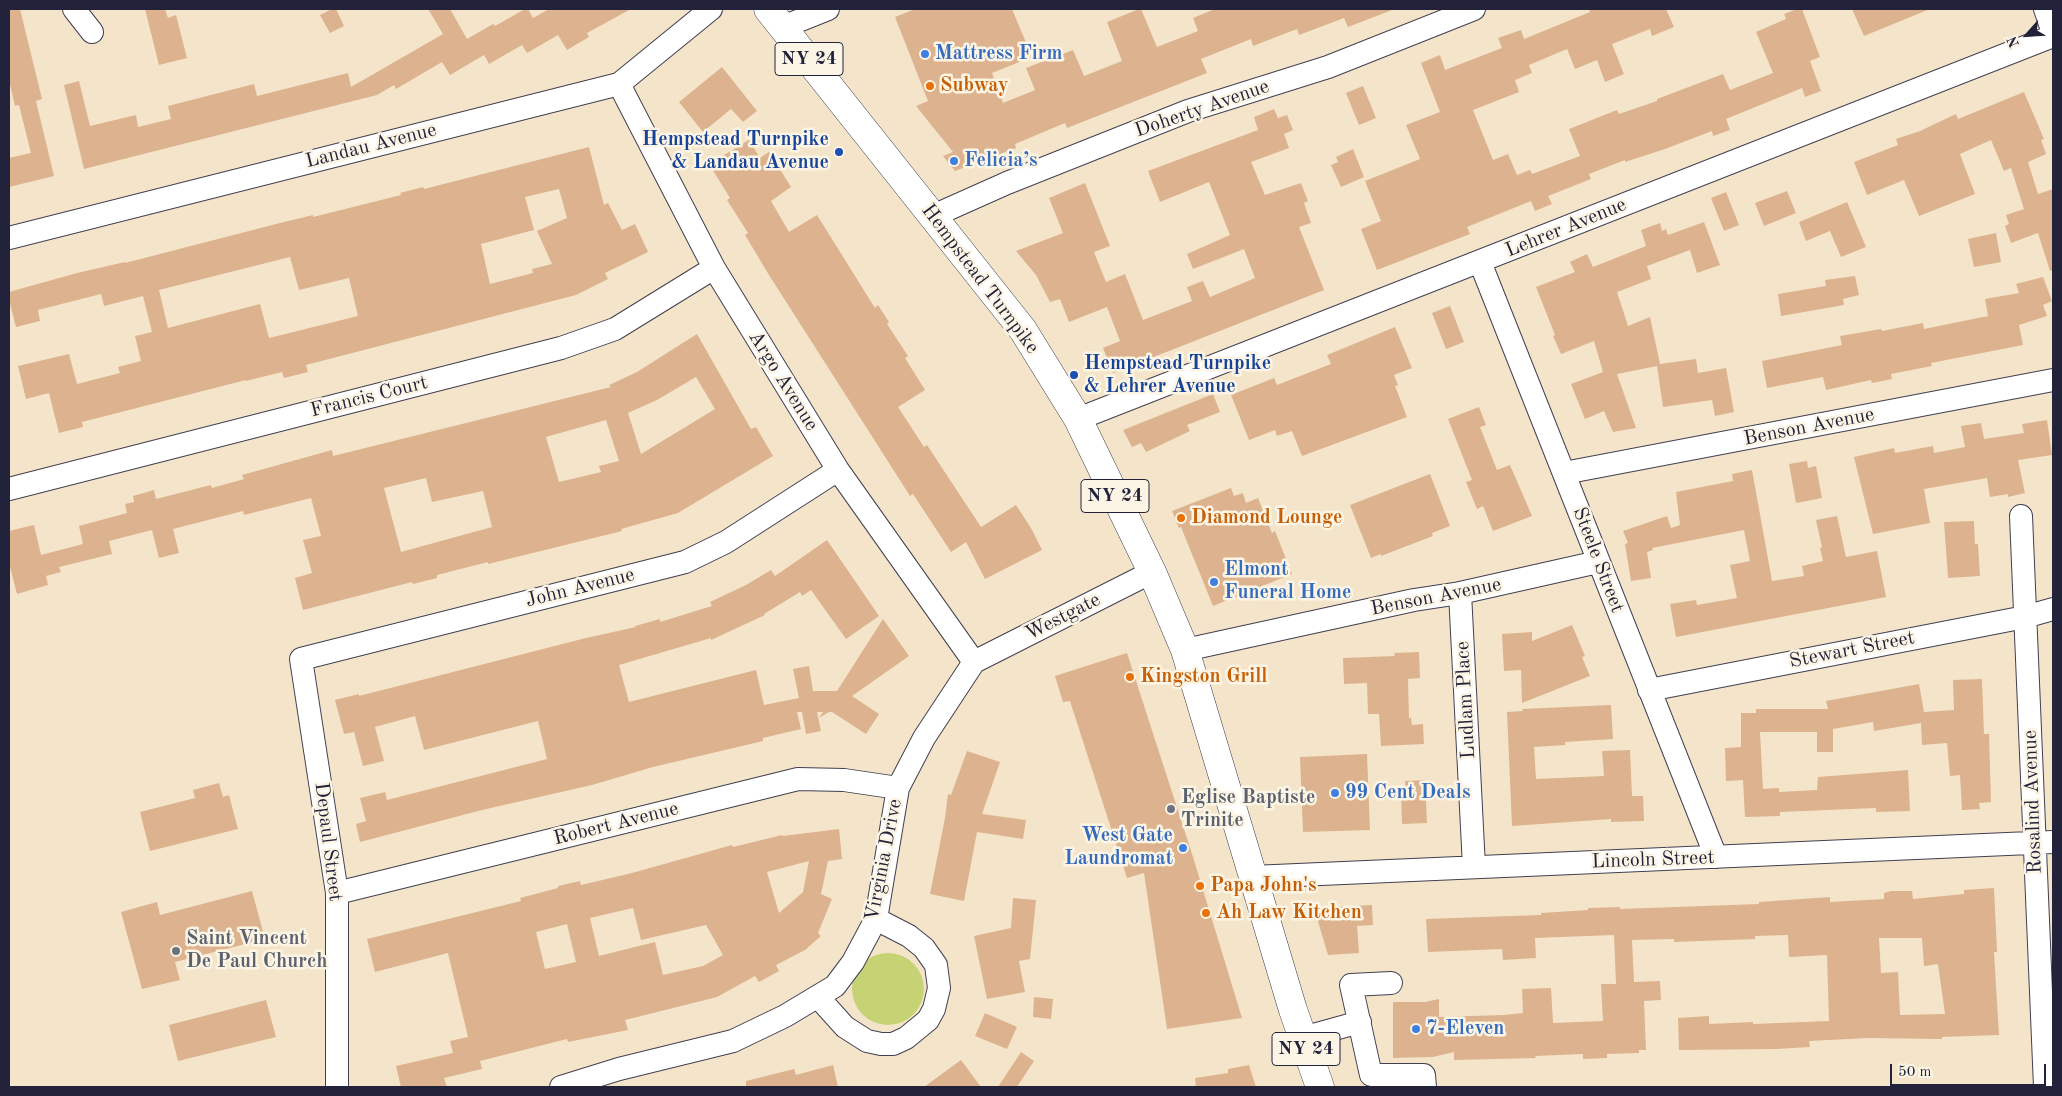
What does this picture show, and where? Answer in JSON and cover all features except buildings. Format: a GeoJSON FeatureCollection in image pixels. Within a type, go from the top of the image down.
{"type":"FeatureCollection","features":[{"type":"Feature","properties":{"kind":"main road","name":"Hempstead Turnpike"},"geometry":{"type":"LineString","coordinates":[[775,18],[1023,330],[1078,419],[1152,572],[1185,650],[1252,877],[1302,1038],[1320,1087]]}},
{"type":"Feature","properties":{"kind":"street"},"geometry":{"type":"LineString","coordinates":[[74,9],[92,32]]}},
{"type":"Feature","properties":{"kind":"street","name":"Landau Avenue"},"geometry":{"type":"LineString","coordinates":[[9,238],[619,84],[711,9]]}},
{"type":"Feature","properties":{"kind":"street"},"geometry":{"type":"LineString","coordinates":[[775,18],[828,9]]}},
{"type":"Feature","properties":{"kind":"street","name":"Doherty Avenue"},"geometry":{"type":"LineString","coordinates":[[932,216],[1007,183],[1188,111],[1328,67],[1474,9]]}},
{"type":"Feature","properties":{"kind":"street"},"geometry":{"type":"LineString","coordinates":[[2045,9],[2053,34]]}},
{"type":"Feature","properties":{"kind":"street","name":"Lehrer Avenue"},"geometry":{"type":"LineString","coordinates":[[1078,419],[1480,262],[2053,34]]}},
{"type":"Feature","properties":{"kind":"street","name":"Argo Avenue"},"geometry":{"type":"LineString","coordinates":[[619,84],[714,268],[838,470],[974,662]]}},
{"type":"Feature","properties":{"kind":"street","name":"Steele Street"},"geometry":{"type":"LineString","coordinates":[[1480,262],[1716,857]]}},
{"type":"Feature","properties":{"kind":"street","name":"Francis Court"},"geometry":{"type":"LineString","coordinates":[[9,489],[560,348],[615,329],[714,268]]}},
{"type":"Feature","properties":{"kind":"street","name":"Benson Avenue"},"geometry":{"type":"LineString","coordinates":[[1564,473],[2053,380]]}},
{"type":"Feature","properties":{"kind":"street","name":"John Avenue"},"geometry":{"type":"LineString","coordinates":[[301,659],[685,562],[726,542],[838,470]]}},
{"type":"Feature","properties":{"kind":"street","name":"Rosalind Avenue"},"geometry":{"type":"LineString","coordinates":[[2021,516],[2025,617],[2044,843],[2045,1087]]}},
{"type":"Feature","properties":{"kind":"street","name":"Benson Avenue"},"geometry":{"type":"LineString","coordinates":[[1185,650],[1414,600],[1460,593],[1598,562]]}},
{"type":"Feature","properties":{"kind":"street","name":"Westgate"},"geometry":{"type":"LineString","coordinates":[[974,662],[1152,572]]}},
{"type":"Feature","properties":{"kind":"street","name":"Ludlam Place"},"geometry":{"type":"LineString","coordinates":[[1460,593],[1474,867]]}},
{"type":"Feature","properties":{"kind":"street","name":"Stewart Street"},"geometry":{"type":"LineString","coordinates":[[1650,690],[2025,617],[2053,609]]}},
{"type":"Feature","properties":{"kind":"street","name":"Depaul Street"},"geometry":{"type":"LineString","coordinates":[[301,659],[337,893],[336,1087]]}},
{"type":"Feature","properties":{"kind":"street","name":"Virginia Drive"},"geometry":{"type":"LineString","coordinates":[[560,1087],[620,1069],[732,1041],[785,1016],[835,986],[853,962],[876,919],[898,788],[924,738],[974,662]]}},
{"type":"Feature","properties":{"kind":"street","name":"Robert Avenue"},"geometry":{"type":"LineString","coordinates":[[337,893],[798,780],[844,780],[898,788]]}},
{"type":"Feature","properties":{"kind":"street","name":"Lincoln Street"},"geometry":{"type":"LineString","coordinates":[[1252,877],[2044,843]]}},
{"type":"Feature","properties":{"kind":"street"},"geometry":{"type":"LineString","coordinates":[[818,997],[844,1027],[867,1041],[881,1044],[893,1044],[906,1038],[928,1020],[934,1008],[939,988],[936,965],[924,948],[909,936],[876,919]]}},
{"type":"Feature","properties":{"kind":"street"},"geometry":{"type":"LineString","coordinates":[[1391,983],[1351,985],[1371,1075],[1424,1075],[1425,1087]]}},
{"type":"Feature","properties":{"kind":"street"},"geometry":{"type":"LineString","coordinates":[[1302,1038],[1360,1022]]}},
{"type":"Feature","properties":{"kind":"green space"},"geometry":{"type":"Polygon","coordinates":[[[888,953],[908,959],[918,969],[924,989],[918,1009],[908,1019],[888,1025],[868,1019],[858,1009],[852,989],[858,969],[868,959],[888,953]]]}},
{"type":"Feature","properties":{"kind":"place","name":"Mattress Firm"},"geometry":{"type":"Point","coordinates":[925,54]}},
{"type":"Feature","properties":{"kind":"place","name":"Subway"},"geometry":{"type":"Point","coordinates":[930,86]}},
{"type":"Feature","properties":{"kind":"place","name":"Hempstead Turnpike & Landau Avenue"},"geometry":{"type":"Point","coordinates":[839,152]}},
{"type":"Feature","properties":{"kind":"place","name":"Felicia’s"},"geometry":{"type":"Point","coordinates":[954,161]}},
{"type":"Feature","properties":{"kind":"place","name":"Hempstead Turnpike & Lehrer Avenue"},"geometry":{"type":"Point","coordinates":[1074,375]}},
{"type":"Feature","properties":{"kind":"place","name":"Diamond Lounge"},"geometry":{"type":"Point","coordinates":[1181,518]}},
{"type":"Feature","properties":{"kind":"place","name":"Elmont Funeral Home"},"geometry":{"type":"Point","coordinates":[1214,582]}},
{"type":"Feature","properties":{"kind":"place","name":"Kingston Grill"},"geometry":{"type":"Point","coordinates":[1130,677]}},
{"type":"Feature","properties":{"kind":"place","name":"99 Cent Deals"},"geometry":{"type":"Point","coordinates":[1335,793]}},
{"type":"Feature","properties":{"kind":"place","name":"Eglise Baptiste Trinite"},"geometry":{"type":"Point","coordinates":[1171,809]}},
{"type":"Feature","properties":{"kind":"place","name":"West Gate Laundromat"},"geometry":{"type":"Point","coordinates":[1183,848]}},
{"type":"Feature","properties":{"kind":"place","name":"Papa John's"},"geometry":{"type":"Point","coordinates":[1200,886]}},
{"type":"Feature","properties":{"kind":"place","name":"Ah Law Kitchen"},"geometry":{"type":"Point","coordinates":[1206,913]}},
{"type":"Feature","properties":{"kind":"place","name":"Saint Vincent De Paul Church"},"geometry":{"type":"Point","coordinates":[176,951]}},
{"type":"Feature","properties":{"kind":"place","name":"7-Eleven"},"geometry":{"type":"Point","coordinates":[1416,1029]}}]}
